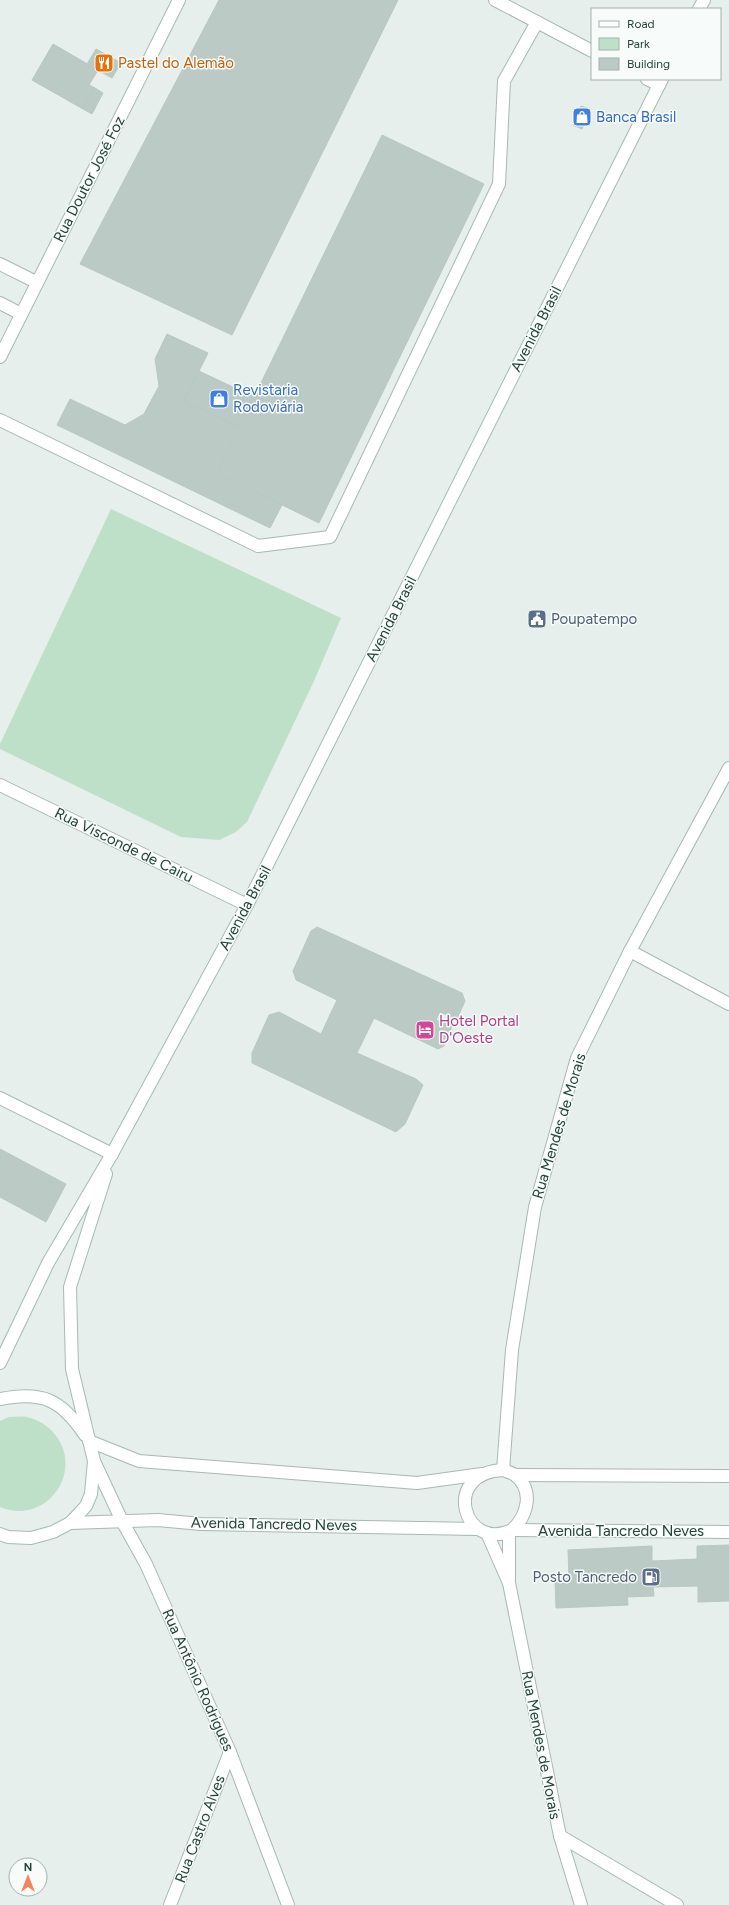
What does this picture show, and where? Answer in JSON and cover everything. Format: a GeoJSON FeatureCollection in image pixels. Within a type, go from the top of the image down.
{"type":"FeatureCollection","features":[{"type":"Feature","properties":{"kind":"street","name":"Rua Doutor José Foz"},"geometry":{"type":"LineString","coordinates":[[0,357],[36,282],[179,0]]}},
{"type":"Feature","properties":{"kind":"street"},"geometry":{"type":"LineString","coordinates":[[495,0],[591,50]]}},
{"type":"Feature","properties":{"kind":"street"},"geometry":{"type":"LineString","coordinates":[[0,420],[258,546],[330,538],[499,184],[504,81],[536,22]]}},
{"type":"Feature","properties":{"kind":"street","name":"Avenida Brasil"},"geometry":{"type":"LineString","coordinates":[[112,1154],[247,905],[660,82]]}},
{"type":"Feature","properties":{"kind":"street"},"geometry":{"type":"LineString","coordinates":[[0,264],[36,282]]}},
{"type":"Feature","properties":{"kind":"street"},"geometry":{"type":"LineString","coordinates":[[0,303],[20,314]]}},
{"type":"Feature","properties":{"kind":"street","name":"Rua Mendes de Morais"},"geometry":{"type":"LineString","coordinates":[[503,1470],[512,1350],[535,1207],[577,1058],[630,951],[729,768]]}},
{"type":"Feature","properties":{"kind":"street","name":"Rua Visconde de Cairu"},"geometry":{"type":"LineString","coordinates":[[0,785],[247,905]]}},
{"type":"Feature","properties":{"kind":"street"},"geometry":{"type":"LineString","coordinates":[[630,951],[729,1004]]}},
{"type":"Feature","properties":{"kind":"street"},"geometry":{"type":"LineString","coordinates":[[0,1098],[112,1154]]}},
{"type":"Feature","properties":{"kind":"street"},"geometry":{"type":"LineString","coordinates":[[0,1363],[48,1263],[112,1154]]}},
{"type":"Feature","properties":{"kind":"street"},"geometry":{"type":"LineString","coordinates":[[0,1534],[8,1537],[31,1538],[53,1532],[70,1523],[86,1506],[91,1494],[94,1461],[72,1369],[70,1287],[112,1154]]}},
{"type":"Feature","properties":{"kind":"street"},"geometry":{"type":"LineString","coordinates":[[0,1399],[19,1395],[41,1397],[58,1404],[73,1417],[89,1441],[139,1461],[417,1483],[503,1470],[515,1475],[729,1476]]}},
{"type":"Feature","properties":{"kind":"street","name":"Rua Antônio Rodrigues"},"geometry":{"type":"LineString","coordinates":[[94,1461],[122,1521],[146,1564],[230,1752],[288,1905]]}},
{"type":"Feature","properties":{"kind":"street"},"geometry":{"type":"LineString","coordinates":[[482,1474],[466,1490],[464,1505],[468,1518],[482,1531],[511,1531],[524,1515],[527,1505],[527,1495],[515,1475]]}},
{"type":"Feature","properties":{"kind":"street","name":"Avenida Tancredo Neves"},"geometry":{"type":"LineString","coordinates":[[70,1523],[158,1520],[201,1524],[482,1531]]}},
{"type":"Feature","properties":{"kind":"street","name":"Rua Mendes de Morais"},"geometry":{"type":"LineString","coordinates":[[482,1531],[509,1583]]}},
{"type":"Feature","properties":{"kind":"street","name":"Rua Mendes de Morais"},"geometry":{"type":"LineString","coordinates":[[511,1531],[509,1583],[560,1836],[581,1905]]}},
{"type":"Feature","properties":{"kind":"street","name":"Avenida Tancredo Neves"},"geometry":{"type":"LineString","coordinates":[[511,1531],[729,1532]]}},
{"type":"Feature","properties":{"kind":"street","name":"Rua Castro Alves"},"geometry":{"type":"LineString","coordinates":[[170,1905],[230,1752]]}},
{"type":"Feature","properties":{"kind":"street"},"geometry":{"type":"LineString","coordinates":[[560,1836],[677,1905]]}},
{"type":"Feature","properties":{"kind":"green space"},"geometry":{"type":"Polygon","coordinates":[[[111,509],[341,618],[314,681],[247,822],[236,832],[219,840],[181,837],[0,749],[0,744],[111,509]]]}},
{"type":"Feature","properties":{"kind":"green space"},"geometry":{"type":"Polygon","coordinates":[[[9,1417],[27,1417],[46,1426],[51,1430],[61,1445],[65,1460],[64,1476],[57,1490],[47,1501],[33,1509],[17,1511],[0,1507],[0,1421],[9,1417]]]}},
{"type":"Feature","properties":{"kind":"building"},"geometry":{"type":"Polygon","coordinates":[[[219,0],[398,0],[232,335],[80,264],[219,0]]]}},
{"type":"Feature","properties":{"kind":"building"},"geometry":{"type":"Polygon","coordinates":[[[53,44],[98,70],[89,85],[95,88],[83,109],[32,80],[53,44]]]}},
{"type":"Feature","properties":{"kind":"building","name":"Pastel do Alemão"},"geometry":{"type":"Polygon","coordinates":[[[96,49],[121,63],[112,78],[87,64],[96,49]]]}},
{"type":"Feature","properties":{"kind":"building"},"geometry":{"type":"Polygon","coordinates":[[[95,88],[103,93],[92,114],[83,109],[95,88]]]}},
{"type":"Feature","properties":{"kind":"building","name":"Banca Brasil"},"geometry":{"type":"Polygon","coordinates":[[[581,106],[590,109],[582,129],[573,125],[581,106]]]}},
{"type":"Feature","properties":{"kind":"building"},"geometry":{"type":"Polygon","coordinates":[[[382,135],[484,184],[319,523],[217,473],[382,135]]]}},
{"type":"Feature","properties":{"kind":"building"},"geometry":{"type":"Polygon","coordinates":[[[167,334],[208,353],[184,401],[239,427],[217,473],[282,505],[270,528],[57,425],[70,399],[125,425],[144,414],[159,386],[155,359],[167,334]]]}},
{"type":"Feature","properties":{"kind":"building","name":"Revistaria Rodoviária"},"geometry":{"type":"Polygon","coordinates":[[[199,371],[254,397],[239,427],[184,401],[199,371]]]}},
{"type":"Feature","properties":{"kind":"building","name":"Hotel Portal D'Oeste"},"geometry":{"type":"Polygon","coordinates":[[[317,927],[462,993],[465,1001],[457,1019],[440,1012],[436,1020],[452,1026],[444,1046],[438,1049],[374,1018],[357,1053],[416,1079],[423,1085],[405,1124],[396,1132],[252,1063],[252,1053],[269,1015],[279,1012],[321,1034],[337,1000],[296,980],[293,971],[311,931],[317,927]]]}},
{"type":"Feature","properties":{"kind":"building"},"geometry":{"type":"Polygon","coordinates":[[[0,1149],[66,1184],[46,1222],[0,1197],[0,1149]]]}},
{"type":"Feature","properties":{"kind":"building"},"geometry":{"type":"Polygon","coordinates":[[[729,1545],[729,1601],[698,1602],[698,1586],[653,1587],[654,1596],[627,1597],[626,1579],[624,1579],[624,1576],[569,1578],[568,1550],[652,1546],[652,1561],[697,1559],[697,1546],[729,1545]]]}},
{"type":"Feature","properties":{"kind":"building"},"geometry":{"type":"Polygon","coordinates":[[[624,1576],[624,1579],[626,1579],[628,1605],[556,1608],[555,1579],[624,1576]]]}},
{"type":"Feature","properties":{"kind":"place","name":"Pastel do Alemão"},"geometry":{"type":"Point","coordinates":[104,63]}},
{"type":"Feature","properties":{"kind":"place","name":"Banca Brasil"},"geometry":{"type":"Point","coordinates":[582,117]}},
{"type":"Feature","properties":{"kind":"place","name":"Revistaria Rodoviária"},"geometry":{"type":"Point","coordinates":[219,399]}},
{"type":"Feature","properties":{"kind":"place","name":"Poupatempo"},"geometry":{"type":"Point","coordinates":[537,619]}},
{"type":"Feature","properties":{"kind":"place","name":"Hotel Portal D'Oeste"},"geometry":{"type":"Point","coordinates":[425,1030]}},
{"type":"Feature","properties":{"kind":"place","name":"Posto Tancredo"},"geometry":{"type":"Point","coordinates":[651,1577]}}]}
